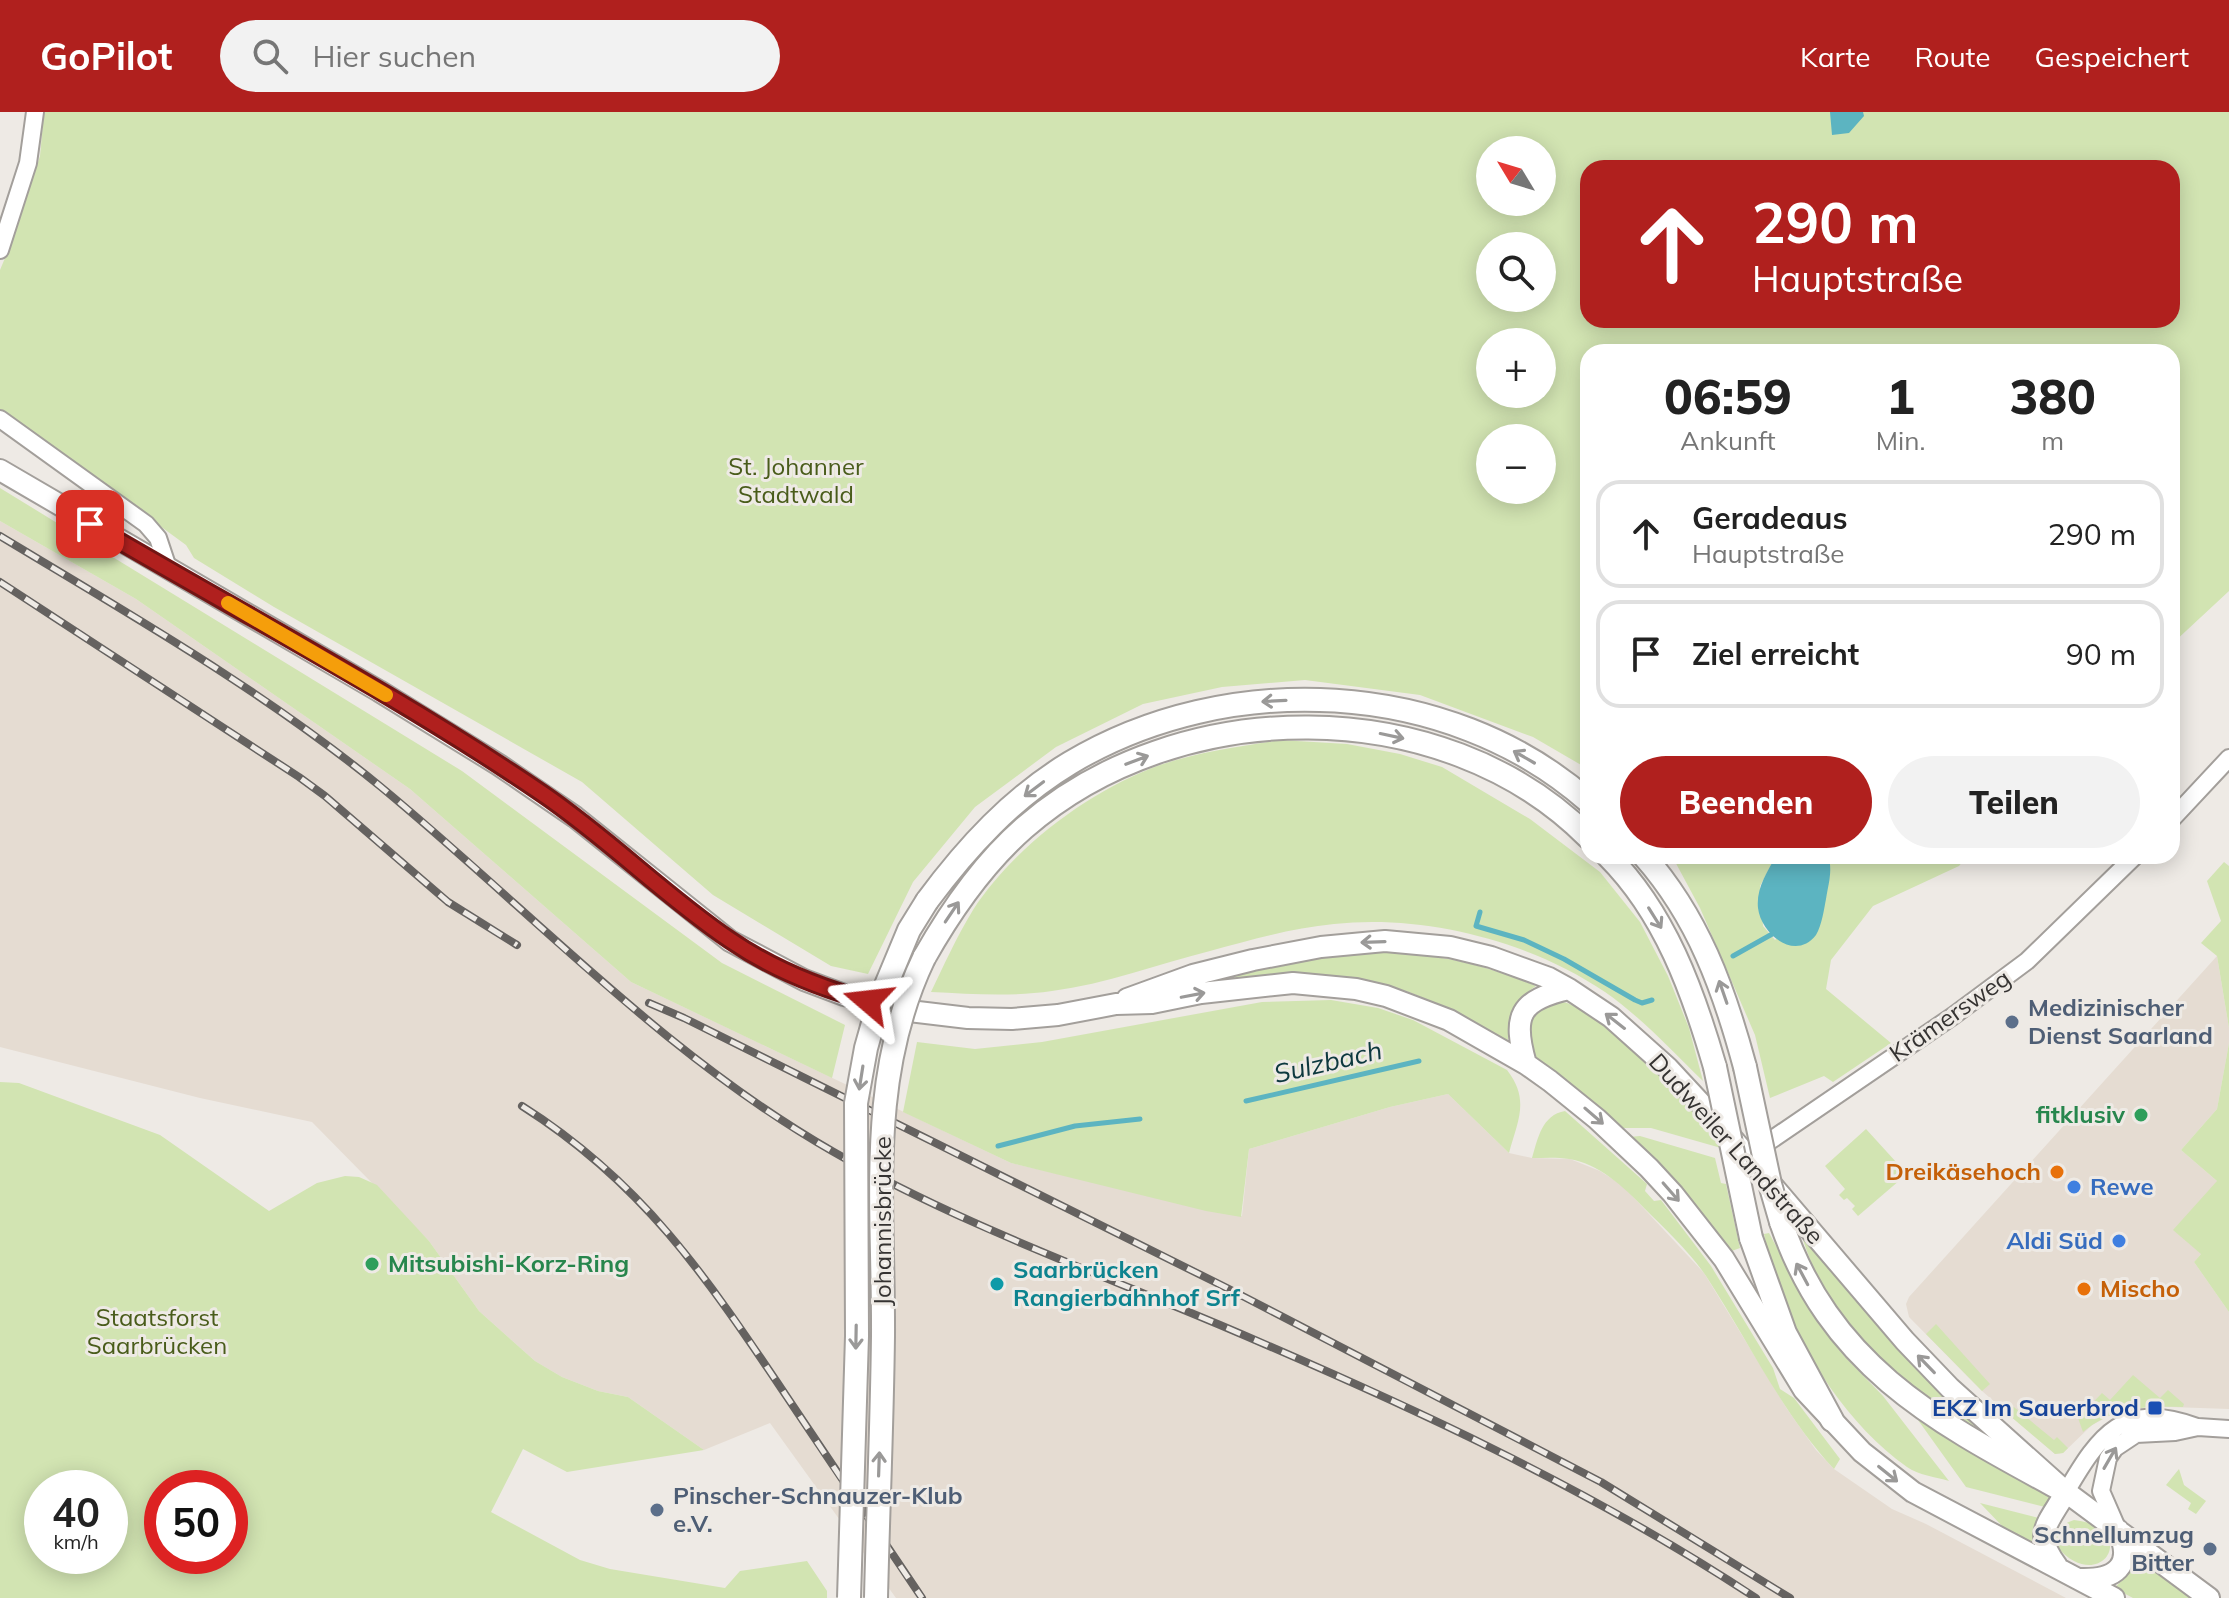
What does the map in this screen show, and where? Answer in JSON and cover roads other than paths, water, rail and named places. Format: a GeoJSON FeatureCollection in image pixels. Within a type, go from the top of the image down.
{"type":"FeatureCollection","features":[{"type":"Feature","properties":{"kind":"highway","name":"Johannisbrücke"},"geometry":{"type":"LineString","coordinates":[[849,1598],[857,1336],[856,1103],[866,1048],[879,1002],[903,941],[927,901],[967,849],[1030,791],[1070,763],[1141,728],[1222,706],[1303,699],[1350,702],[1420,715],[1505,746],[1546,769],[1580,795]]}},
{"type":"Feature","properties":{"kind":"highway","name":"Johannisbrücke"},"geometry":{"type":"LineString","coordinates":[[876,1598],[883,1336],[883,1105],[891,1053],[917,972],[955,906],[983,870],[1026,826],[1088,784],[1127,764],[1200,740],[1272,730],[1382,733],[1427,744],[1508,778],[1580,831]]}},
{"type":"Feature","properties":{"kind":"highway"},"geometry":{"type":"LineString","coordinates":[[1615,864],[1639,893],[1675,955],[1703,1024],[1751,1238],[1785,1333],[1832,1420]]}},
{"type":"Feature","properties":{"kind":"highway"},"geometry":{"type":"LineString","coordinates":[[1650,864],[1681,906],[1719,979],[1745,1067],[1781,1222],[1798,1267],[1815,1297],[1851,1346],[1875,1371],[1932,1416],[2066,1492]]}},
{"type":"Feature","properties":{"kind":"main road","name":"Dudweiler Landstraße"},"geometry":{"type":"LineString","coordinates":[[0,470],[379,691],[511,773],[575,817],[730,941],[804,980],[844,995],[901,1010],[956,1017],[1058,1015],[1116,1004],[1152,1003],[1214,991],[1293,983],[1356,989],[1386,996],[1449,1020],[1526,1064],[1597,1119],[1673,1194],[1724,1259],[1804,1390],[1862,1452],[1913,1492],[2114,1598]]}},
{"type":"Feature","properties":{"kind":"main road","name":"Dudweiler Landstraße"},"geometry":{"type":"LineString","coordinates":[[1116,1004],[1193,975],[1253,960],[1321,947],[1385,941],[1450,947],[1491,957],[1549,978],[1611,1017],[1668,1068],[1748,1156],[1925,1363],[1990,1426],[2066,1492],[2209,1598]]}},
{"type":"Feature","properties":{"kind":"main road"},"geometry":{"type":"LineString","coordinates":[[1526,1064],[1519,1028],[1524,1008],[1543,994],[1569,989]]}},
{"type":"Feature","properties":{"kind":"main road"},"geometry":{"type":"LineString","coordinates":[[2058,1568],[2044,1549],[2042,1540],[2066,1492]]}},
{"type":"Feature","properties":{"kind":"main road"},"geometry":{"type":"LineString","coordinates":[[2080,1579],[2105,1579],[2113,1575],[2121,1563],[2125,1544],[2118,1530]]}},
{"type":"Feature","properties":{"kind":"street"},"geometry":{"type":"LineString","coordinates":[[0,250],[28,163],[35,112]]}},
{"type":"Feature","properties":{"kind":"street"},"geometry":{"type":"LineString","coordinates":[[0,419],[146,524],[158,538],[168,568]]}},
{"type":"Feature","properties":{"kind":"street"},"geometry":{"type":"LineString","coordinates":[[2180,810],[2229,758]]}},
{"type":"Feature","properties":{"kind":"street","name":"Krämersweg"},"geometry":{"type":"LineString","coordinates":[[1748,1156],[1813,1109],[1943,1024],[2027,961],[2127,864]]}},
{"type":"Feature","properties":{"kind":"street"},"geometry":{"type":"LineString","coordinates":[[2066,1492],[2095,1445],[2124,1423],[2139,1419],[2175,1419],[2198,1427],[2229,1429]]}},
{"type":"Feature","properties":{"kind":"street"},"geometry":{"type":"LineString","coordinates":[[2118,1530],[2101,1491],[2108,1458],[2115,1448],[2136,1434],[2198,1427]]}},
{"type":"Feature","properties":{"kind":"water"},"geometry":{"type":"Polygon","coordinates":[[[1830,112],[1863,112],[1864,116],[1849,133],[1832,135],[1830,112]]]}},
{"type":"Feature","properties":{"kind":"water"},"geometry":{"type":"Polygon","coordinates":[[[1772,864],[1830,864],[1830,878],[1820,927],[1808,943],[1789,945],[1765,927],[1760,918],[1758,901],[1772,864]]]}},
{"type":"Feature","properties":{"kind":"waterway"},"geometry":{"type":"LineString","coordinates":[[1480,912],[1476,926],[1524,940],[1642,1003],[1652,1000]]}},
{"type":"Feature","properties":{"kind":"waterway"},"geometry":{"type":"LineString","coordinates":[[1733,956],[1774,933]]}},
{"type":"Feature","properties":{"kind":"waterway","name":"Sulzbach"},"geometry":{"type":"LineString","coordinates":[[1246,1101],[1419,1061]]}},
{"type":"Feature","properties":{"kind":"waterway","name":"Sulzbach"},"geometry":{"type":"LineString","coordinates":[[998,1146],[1075,1126],[1140,1119]]}},
{"type":"Feature","properties":{"kind":"railway"},"geometry":{"type":"LineString","coordinates":[[0,536],[195,655],[336,752],[436,834],[654,1026],[770,1113],[832,1151],[975,1223],[1220,1325],[1426,1417],[1628,1520],[1756,1598]]}},
{"type":"Feature","properties":{"kind":"railway"},"geometry":{"type":"LineString","coordinates":[[0,582],[299,777],[448,902],[517,945]]}},
{"type":"Feature","properties":{"kind":"railway"},"geometry":{"type":"LineString","coordinates":[[649,1003],[1229,1289],[1601,1482],[1790,1598]]}},
{"type":"Feature","properties":{"kind":"railway"},"geometry":{"type":"LineString","coordinates":[[522,1106],[602,1166],[637,1199],[698,1270],[922,1598]]}},
{"type":"Feature","properties":{"kind":"place","name":"Medizinischer Dienst Saarland"},"geometry":{"type":"Point","coordinates":[2012,1022]}},
{"type":"Feature","properties":{"kind":"place","name":"fitklusiv"},"geometry":{"type":"Point","coordinates":[2141,1115]}},
{"type":"Feature","properties":{"kind":"place","name":"Dreikäsehoch"},"geometry":{"type":"Point","coordinates":[2057,1172]}},
{"type":"Feature","properties":{"kind":"place","name":"Rewe"},"geometry":{"type":"Point","coordinates":[2074,1187]}},
{"type":"Feature","properties":{"kind":"place","name":"Aldi Süd"},"geometry":{"type":"Point","coordinates":[2119,1241]}},
{"type":"Feature","properties":{"kind":"place","name":"Mitsubishi-Korz-Ring"},"geometry":{"type":"Point","coordinates":[372,1264]}},
{"type":"Feature","properties":{"kind":"place","name":"Saarbrücken Rangierbahnhof Srf"},"geometry":{"type":"Point","coordinates":[997,1284]}},
{"type":"Feature","properties":{"kind":"place","name":"Mischo"},"geometry":{"type":"Point","coordinates":[2084,1289]}},
{"type":"Feature","properties":{"kind":"place","name":"EKZ Im Sauerbrod"},"geometry":{"type":"Point","coordinates":[2155,1408]}},
{"type":"Feature","properties":{"kind":"place","name":"Pinscher-Schnauzer-Klub e.V."},"geometry":{"type":"Point","coordinates":[657,1510]}},
{"type":"Feature","properties":{"kind":"place","name":"Schnellumzug Bitter"},"geometry":{"type":"Point","coordinates":[2210,1549]}},
{"type":"Feature","properties":{"kind":"park label","name":"St. Johanner Stadtwald"},"geometry":{"type":"Point","coordinates":[796,481]}},
{"type":"Feature","properties":{"kind":"park label","name":"Staatsforst Saarbrücken"},"geometry":{"type":"Point","coordinates":[157,1332]}}]}
